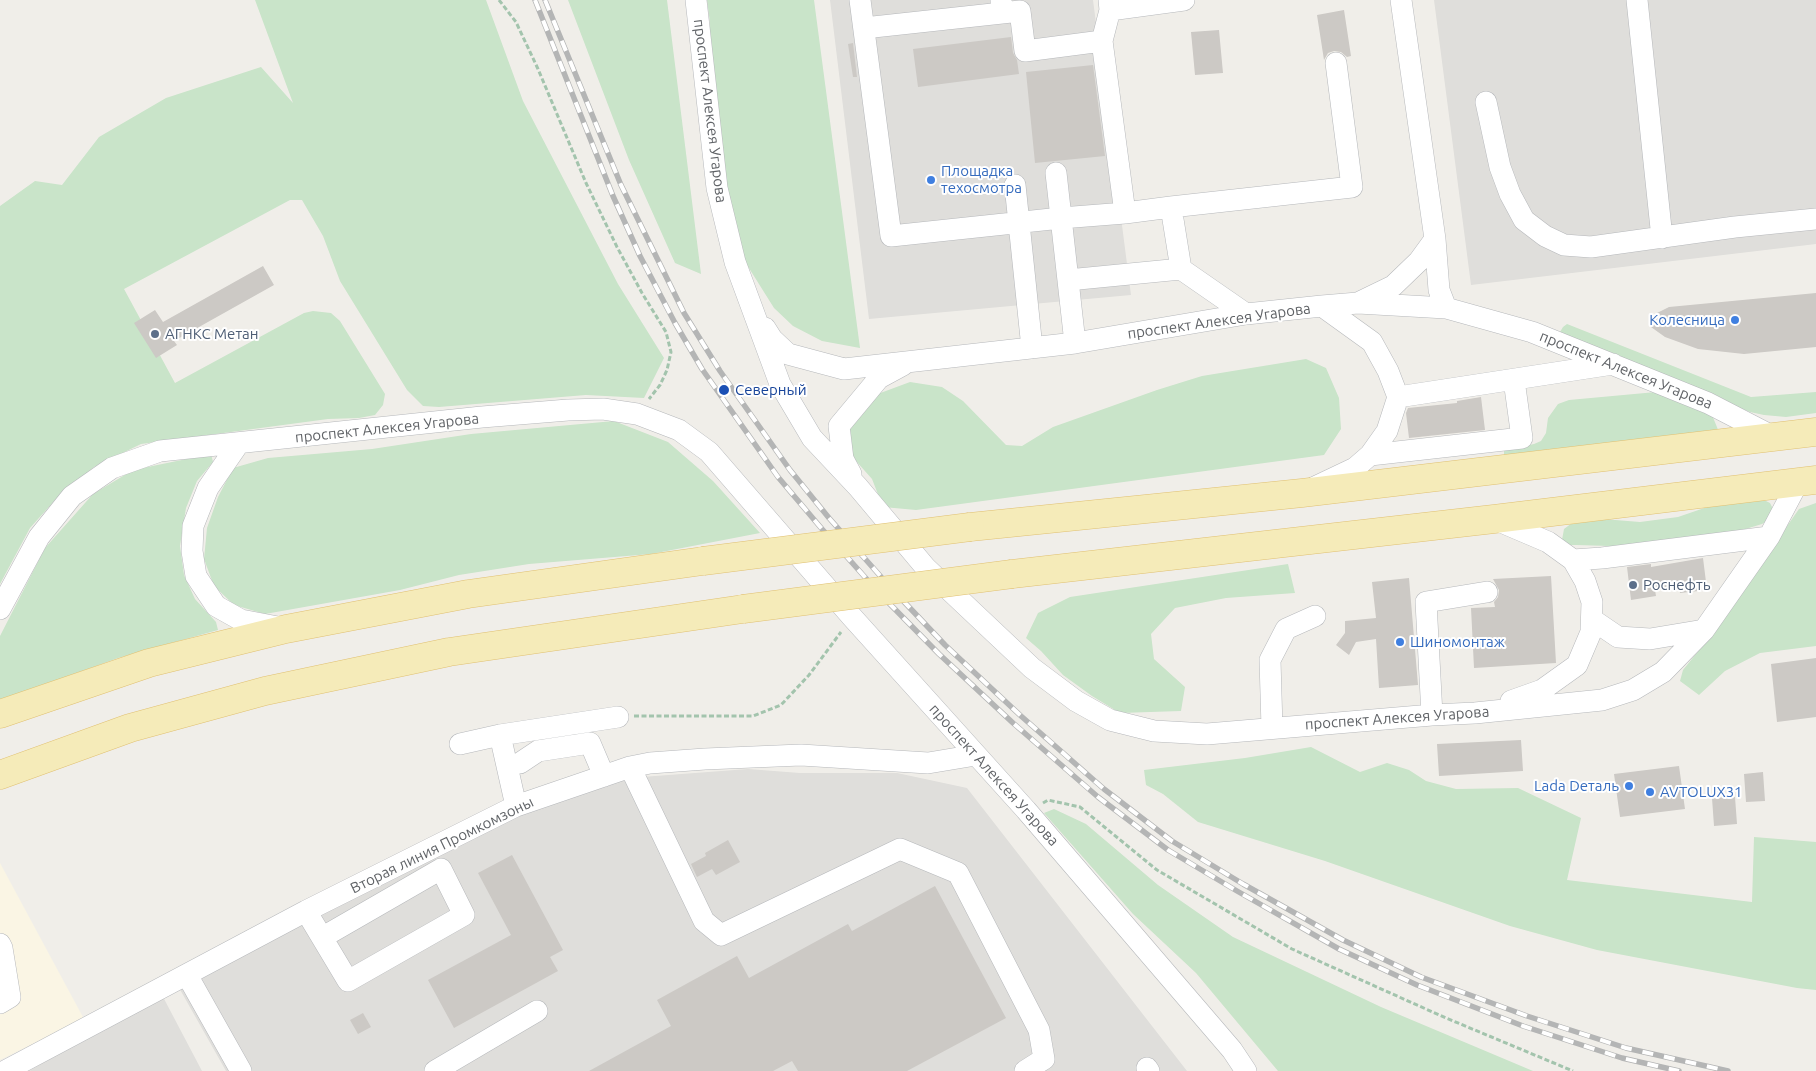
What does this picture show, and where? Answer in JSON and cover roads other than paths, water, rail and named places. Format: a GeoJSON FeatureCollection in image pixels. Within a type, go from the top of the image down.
{"type":"FeatureCollection","features":[{"type":"Feature","properties":{"kind":"main road"},"geometry":{"type":"LineString","coordinates":[[0,714],[149,663],[286,628],[468,594],[703,561],[970,527],[1302,492],[1816,432]]}},
{"type":"Feature","properties":{"kind":"main road","name":"проспект Алексея Угарова"},"geometry":{"type":"LineString","coordinates":[[0,775],[130,728],[266,690],[449,652],[743,609],[1012,574],[1807,481]]}},
{"type":"Feature","properties":{"kind":"street","name":"проспект Алексея Угарова"},"geometry":{"type":"LineString","coordinates":[[696,0],[717,188],[735,262],[780,384],[812,438],[858,487],[926,568],[1032,668],[1076,701],[1110,720],[1154,731],[1207,734],[1475,713],[1602,700],[1633,690],[1663,672],[1704,630],[1807,481]]}},
{"type":"Feature","properties":{"kind":"street"},"geometry":{"type":"LineString","coordinates":[[860,0],[891,236],[1061,218],[1125,214],[1352,187],[1336,63]]}},
{"type":"Feature","properties":{"kind":"street"},"geometry":{"type":"LineString","coordinates":[[1125,214],[1102,41],[1109,5],[1184,0]]}},
{"type":"Feature","properties":{"kind":"street"},"geometry":{"type":"LineString","coordinates":[[1401,0],[1435,239],[1439,290],[1446,308]]}},
{"type":"Feature","properties":{"kind":"street"},"geometry":{"type":"LineString","coordinates":[[1637,0],[1662,238]]}},
{"type":"Feature","properties":{"kind":"street"},"geometry":{"type":"LineString","coordinates":[[864,28],[1002,6],[1020,11],[1025,51],[1102,41]]}},
{"type":"Feature","properties":{"kind":"street"},"geometry":{"type":"LineString","coordinates":[[1486,102],[1500,167],[1510,194],[1524,220],[1545,236],[1564,245],[1591,247],[1735,227],[1816,219]]}},
{"type":"Feature","properties":{"kind":"street"},"geometry":{"type":"LineString","coordinates":[[1056,173],[1075,344]]}},
{"type":"Feature","properties":{"kind":"street"},"geometry":{"type":"LineString","coordinates":[[1016,185],[1032,348]]}},
{"type":"Feature","properties":{"kind":"street"},"geometry":{"type":"LineString","coordinates":[[1172,207],[1181,269]]}},
{"type":"Feature","properties":{"kind":"street"},"geometry":{"type":"LineString","coordinates":[[1358,303],[1393,286],[1419,261],[1435,239]]}},
{"type":"Feature","properties":{"kind":"street"},"geometry":{"type":"LineString","coordinates":[[1068,280],[1181,269],[1246,314]]}},
{"type":"Feature","properties":{"kind":"street","name":"проспект Алексея Угарова"},"geometry":{"type":"LineString","coordinates":[[752,308],[772,340],[788,354],[844,369],[1075,344],[1246,314],[1322,306],[1358,303],[1446,308],[1532,332],[1614,364],[1708,402],[1774,437]]}},
{"type":"Feature","properties":{"kind":"street"},"geometry":{"type":"LineString","coordinates":[[1302,492],[1354,468],[1370,455],[1387,431],[1398,397],[1388,371],[1372,342],[1322,306]]}},
{"type":"Feature","properties":{"kind":"street","name":"проспект Алексея Угарова"},"geometry":{"type":"LineString","coordinates":[[858,487],[843,458],[839,426],[879,378],[910,362]]}},
{"type":"Feature","properties":{"kind":"street"},"geometry":{"type":"LineString","coordinates":[[1398,397],[1614,364]]}},
{"type":"Feature","properties":{"kind":"street"},"geometry":{"type":"LineString","coordinates":[[1370,455],[1522,438],[1514,380]]}},
{"type":"Feature","properties":{"kind":"street","name":"проспект Алексея Угарова"},"geometry":{"type":"LineString","coordinates":[[0,609],[39,537],[72,496],[112,468],[160,450],[568,410],[603,409],[637,414],[679,430],[709,452],[852,617],[1026,810],[1232,1050],[1246,1071]]}},
{"type":"Feature","properties":{"kind":"street"},"geometry":{"type":"LineString","coordinates":[[239,443],[208,488],[193,526],[192,551],[196,576],[216,606],[241,620],[286,628]]}},
{"type":"Feature","properties":{"kind":"street"},"geometry":{"type":"LineString","coordinates":[[1475,713],[1542,690],[1577,665],[1591,632],[1593,620],[1592,602],[1585,581],[1573,560],[1548,542],[1494,519]]}},
{"type":"Feature","properties":{"kind":"street"},"geometry":{"type":"LineString","coordinates":[[1573,560],[1769,538]]}},
{"type":"Feature","properties":{"kind":"street"},"geometry":{"type":"LineString","coordinates":[[1432,715],[1426,602],[1487,592]]}},
{"type":"Feature","properties":{"kind":"street"},"geometry":{"type":"LineString","coordinates":[[1272,728],[1270,660],[1286,629],[1315,616]]}},
{"type":"Feature","properties":{"kind":"street"},"geometry":{"type":"LineString","coordinates":[[1593,620],[1618,637],[1650,639],[1704,630]]}},
{"type":"Feature","properties":{"kind":"street"},"geometry":{"type":"LineString","coordinates":[[460,744],[500,734],[618,717]]}},
{"type":"Feature","properties":{"kind":"street"},"geometry":{"type":"LineString","coordinates":[[500,734],[516,806]]}},
{"type":"Feature","properties":{"kind":"street"},"geometry":{"type":"LineString","coordinates":[[520,763],[538,751],[590,743],[604,776]]}},
{"type":"Feature","properties":{"kind":"street","name":"Вторая линия Промкомзоны"},"geometry":{"type":"LineString","coordinates":[[5,1071],[306,911],[516,806],[630,767],[650,763],[704,759],[801,755],[928,763],[976,756]]}},
{"type":"Feature","properties":{"kind":"street"},"geometry":{"type":"LineString","coordinates":[[630,767],[704,921],[721,935],[900,849],[958,873],[1039,1030],[1044,1059],[1025,1071]]}},
{"type":"Feature","properties":{"kind":"street"},"geometry":{"type":"LineString","coordinates":[[306,911],[348,981],[464,915],[441,869],[322,937]]}},
{"type":"Feature","properties":{"kind":"street"},"geometry":{"type":"LineString","coordinates":[[0,944],[10,997],[0,1003]]}},
{"type":"Feature","properties":{"kind":"street"},"geometry":{"type":"LineString","coordinates":[[187,975],[241,1071]]}},
{"type":"Feature","properties":{"kind":"street"},"geometry":{"type":"LineString","coordinates":[[435,1071],[537,1011]]}},
{"type":"Feature","properties":{"kind":"railway"},"geometry":{"type":"LineString","coordinates":[[535,0],[613,196],[640,256],[675,323],[702,369],[778,477],[880,594],[939,654],[1013,723],[1098,797],[1168,850],[1339,949],[1417,985],[1523,1026],[1622,1058],[1679,1071]]}},
{"type":"Feature","properties":{"kind":"railway"},"geometry":{"type":"LineString","coordinates":[[545,0],[621,185],[684,313],[720,371],[790,470],[829,518],[945,645],[1021,716],[1104,789],[1172,841],[1243,884],[1343,940],[1421,977],[1527,1016],[1626,1048],[1728,1071]]}},
{"type":"Feature","properties":{"kind":"place","name":"Площадка техосмотра"},"geometry":{"type":"Point","coordinates":[931,180]}},
{"type":"Feature","properties":{"kind":"place","name":"Колесница"},"geometry":{"type":"Point","coordinates":[1735,320]}},
{"type":"Feature","properties":{"kind":"place","name":"АГНКС Метан"},"geometry":{"type":"Point","coordinates":[155,334]}},
{"type":"Feature","properties":{"kind":"place","name":"Северный"},"geometry":{"type":"Point","coordinates":[724,390]}},
{"type":"Feature","properties":{"kind":"place","name":"Роснефть"},"geometry":{"type":"Point","coordinates":[1633,585]}},
{"type":"Feature","properties":{"kind":"place","name":"Шиномонтаж"},"geometry":{"type":"Point","coordinates":[1400,642]}},
{"type":"Feature","properties":{"kind":"place","name":"Lada Dеталь"},"geometry":{"type":"Point","coordinates":[1629,786]}},
{"type":"Feature","properties":{"kind":"place","name":"AVTOLUX31"},"geometry":{"type":"Point","coordinates":[1650,792]}}]}
